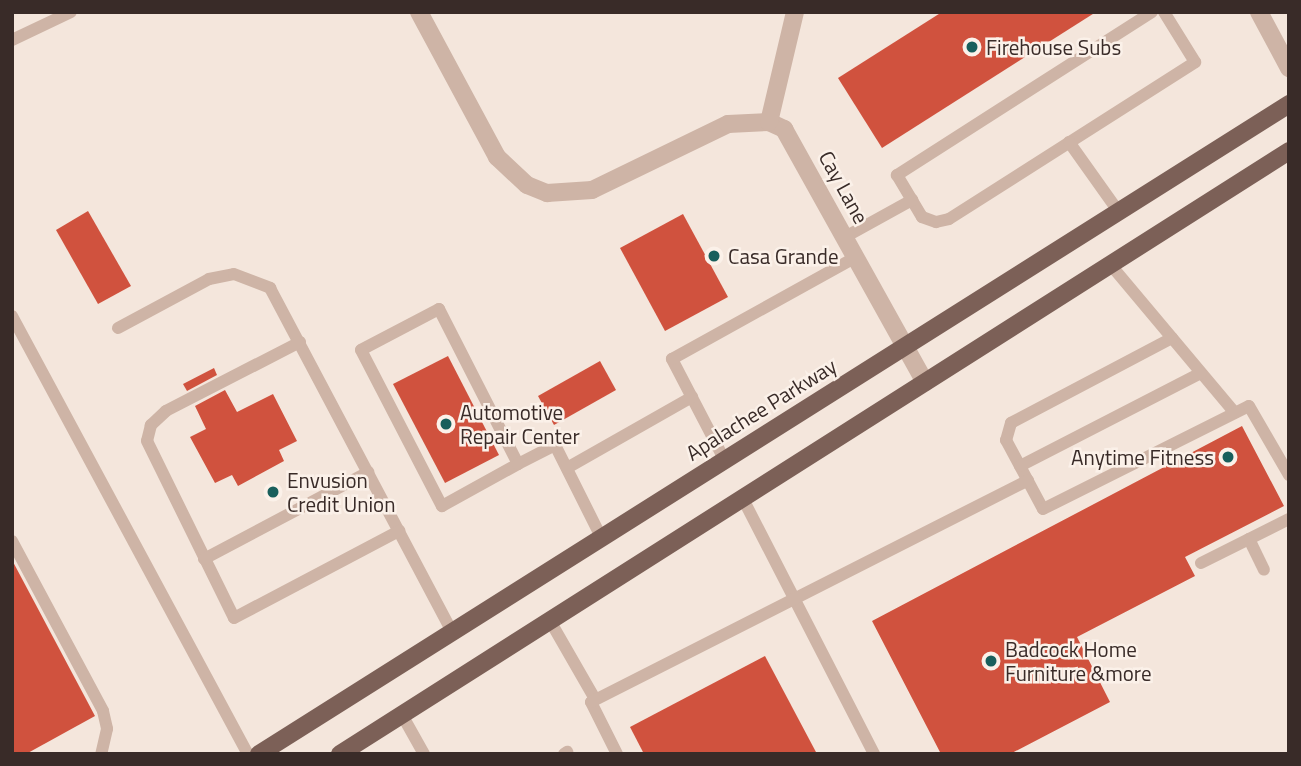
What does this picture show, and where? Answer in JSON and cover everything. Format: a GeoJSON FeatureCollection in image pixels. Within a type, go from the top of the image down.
{"type":"FeatureCollection","features":[{"type":"Feature","properties":{"kind":"main road","name":"Apalachee Parkway"},"geometry":{"type":"LineString","coordinates":[[259,754],[1289,104]]}},
{"type":"Feature","properties":{"kind":"main road"},"geometry":{"type":"LineString","coordinates":[[340,754],[1289,151]]}},
{"type":"Feature","properties":{"kind":"street"},"geometry":{"type":"LineString","coordinates":[[419,12],[497,157],[527,185],[547,192],[592,190],[728,124],[769,122],[795,12]]}},
{"type":"Feature","properties":{"kind":"street"},"geometry":{"type":"LineString","coordinates":[[1259,12],[1289,68]]}},
{"type":"Feature","properties":{"kind":"street","name":"Cay Lane"},"geometry":{"type":"LineString","coordinates":[[769,122],[784,129],[925,382]]}},
{"type":"Feature","properties":{"kind":"lane"},"geometry":{"type":"LineString","coordinates":[[12,40],[71,12]]}},
{"type":"Feature","properties":{"kind":"lane"},"geometry":{"type":"LineString","coordinates":[[1152,12],[897,175],[922,217],[936,222],[949,219],[1195,62],[1164,12]]}},
{"type":"Feature","properties":{"kind":"lane"},"geometry":{"type":"LineString","coordinates":[[1069,142],[1118,211]]}},
{"type":"Feature","properties":{"kind":"lane"},"geometry":{"type":"LineString","coordinates":[[845,237],[912,200]]}},
{"type":"Feature","properties":{"kind":"lane"},"geometry":{"type":"LineString","coordinates":[[724,459],[672,359],[856,257]]}},
{"type":"Feature","properties":{"kind":"lane"},"geometry":{"type":"LineString","coordinates":[[1110,264],[1235,413]]}},
{"type":"Feature","properties":{"kind":"lane"},"geometry":{"type":"LineString","coordinates":[[118,328],[198,285],[234,274],[270,288],[452,632]]}},
{"type":"Feature","properties":{"kind":"lane"},"geometry":{"type":"LineString","coordinates":[[518,464],[439,309],[361,350],[442,506],[555,444],[601,537]]}},
{"type":"Feature","properties":{"kind":"lane"},"geometry":{"type":"LineString","coordinates":[[12,316],[248,754]]}},
{"type":"Feature","properties":{"kind":"lane"},"geometry":{"type":"LineString","coordinates":[[1172,338],[1011,423],[1006,440],[1043,509],[1249,405],[1289,475]]}},
{"type":"Feature","properties":{"kind":"lane"},"geometry":{"type":"LineString","coordinates":[[300,342],[166,411],[151,425],[151,458],[234,618],[399,531]]}},
{"type":"Feature","properties":{"kind":"lane"},"geometry":{"type":"LineString","coordinates":[[1020,466],[1201,373]]}},
{"type":"Feature","properties":{"kind":"lane"},"geometry":{"type":"LineString","coordinates":[[567,468],[692,397]]}},
{"type":"Feature","properties":{"kind":"lane"},"geometry":{"type":"LineString","coordinates":[[204,559],[368,472]]}},
{"type":"Feature","properties":{"kind":"lane"},"geometry":{"type":"LineString","coordinates":[[617,754],[591,702],[595,699],[794,601],[1028,480]]}},
{"type":"Feature","properties":{"kind":"lane"},"geometry":{"type":"LineString","coordinates":[[742,497],[874,754]]}},
{"type":"Feature","properties":{"kind":"lane"},"geometry":{"type":"LineString","coordinates":[[1201,563],[1289,519]]}},
{"type":"Feature","properties":{"kind":"lane"},"geometry":{"type":"LineString","coordinates":[[1249,539],[1264,570]]}},
{"type":"Feature","properties":{"kind":"lane"},"geometry":{"type":"LineString","coordinates":[[12,541],[103,712],[107,729],[101,754]]}},
{"type":"Feature","properties":{"kind":"lane"},"geometry":{"type":"LineString","coordinates":[[550,619],[595,699]]}},
{"type":"Feature","properties":{"kind":"lane"},"geometry":{"type":"LineString","coordinates":[[401,713],[424,754]]}},
{"type":"Feature","properties":{"kind":"building"},"geometry":{"type":"Polygon","coordinates":[[[942,12],[1096,12],[882,148],[838,78],[942,12]]]}},
{"type":"Feature","properties":{"kind":"building"},"geometry":{"type":"Polygon","coordinates":[[[88,211],[131,286],[98,304],[56,230],[88,211]]]}},
{"type":"Feature","properties":{"kind":"building"},"geometry":{"type":"Polygon","coordinates":[[[683,214],[728,297],[665,331],[620,248],[683,214]]]}},
{"type":"Feature","properties":{"kind":"building"},"geometry":{"type":"Polygon","coordinates":[[[448,356],[499,455],[445,483],[393,384],[448,356]]]}},
{"type":"Feature","properties":{"kind":"building"},"geometry":{"type":"Polygon","coordinates":[[[600,361],[616,390],[554,425],[538,396],[600,361]]]}},
{"type":"Feature","properties":{"kind":"building"},"geometry":{"type":"Polygon","coordinates":[[[214,368],[217,375],[187,391],[183,384],[214,368]]]}},
{"type":"Feature","properties":{"kind":"building"},"geometry":{"type":"Polygon","coordinates":[[[225,390],[237,412],[273,394],[297,441],[279,450],[284,461],[238,486],[232,475],[215,483],[190,437],[206,429],[195,406],[225,390]]]}},
{"type":"Feature","properties":{"kind":"building"},"geometry":{"type":"Polygon","coordinates":[[[1242,426],[1284,506],[1185,557],[1195,576],[1077,637],[1110,702],[1010,754],[941,754],[872,621],[1242,426]]]}},
{"type":"Feature","properties":{"kind":"building"},"geometry":{"type":"Polygon","coordinates":[[[12,560],[95,716],[26,754],[12,754],[12,560]]]}},
{"type":"Feature","properties":{"kind":"building"},"geometry":{"type":"Polygon","coordinates":[[[765,656],[817,754],[644,754],[630,727],[765,656]]]}},
{"type":"Feature","properties":{"kind":"place","name":"Firehouse Subs"},"geometry":{"type":"Point","coordinates":[972,47]}},
{"type":"Feature","properties":{"kind":"place","name":"Casa Grande"},"geometry":{"type":"Point","coordinates":[714,256]}},
{"type":"Feature","properties":{"kind":"place","name":"Automotive Repair Center"},"geometry":{"type":"Point","coordinates":[446,424]}},
{"type":"Feature","properties":{"kind":"place","name":"Anytime Fitness"},"geometry":{"type":"Point","coordinates":[1228,457]}},
{"type":"Feature","properties":{"kind":"place","name":"Envusion Credit Union"},"geometry":{"type":"Point","coordinates":[273,492]}},
{"type":"Feature","properties":{"kind":"place","name":"Badcock Home Furniture &more"},"geometry":{"type":"Point","coordinates":[991,661]}}]}
